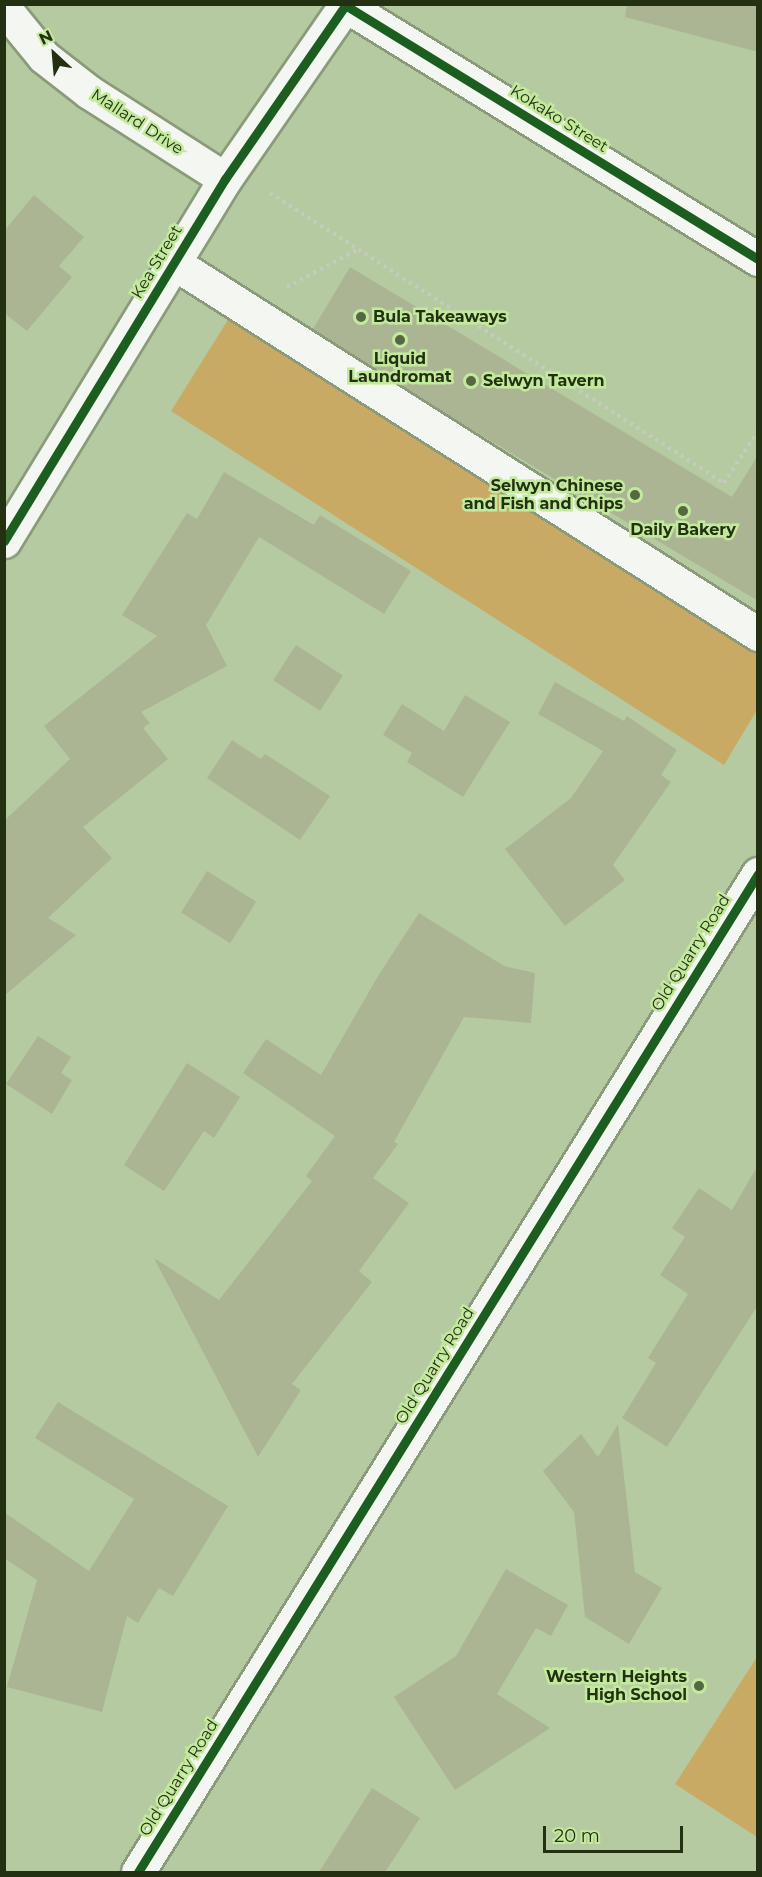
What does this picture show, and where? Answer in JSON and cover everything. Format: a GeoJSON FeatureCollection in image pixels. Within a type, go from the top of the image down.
{"type":"FeatureCollection","features":[{"type":"Feature","properties":{"kind":"street","name":"Kea Street"},"geometry":{"type":"LineString","coordinates":[[4,541],[225,179],[345,5]]}},
{"type":"Feature","properties":{"kind":"street","name":"Kokako Street"},"geometry":{"type":"LineString","coordinates":[[345,5],[758,259]]}},
{"type":"Feature","properties":{"kind":"street","name":"Mallard Drive"},"geometry":{"type":"LineString","coordinates":[[4,8],[44,57],[89,92],[225,179]]}},
{"type":"Feature","properties":{"kind":"street"},"geometry":{"type":"LineString","coordinates":[[174,263],[758,633]]}},
{"type":"Feature","properties":{"kind":"street","name":"Old Quarry Road"},"geometry":{"type":"LineString","coordinates":[[138,1872],[758,874]]}},
{"type":"Feature","properties":{"kind":"path"},"geometry":{"type":"LineString","coordinates":[[270,194],[724,483],[758,431]]}},
{"type":"Feature","properties":{"kind":"path"},"geometry":{"type":"LineString","coordinates":[[286,288],[358,249]]}},
{"type":"Feature","properties":{"kind":"shaded area"},"geometry":{"type":"Polygon","coordinates":[[[231,315],[757,647],[757,710],[724,765],[171,411],[231,315]]]}},
{"type":"Feature","properties":{"kind":"shaded area"},"geometry":{"type":"Polygon","coordinates":[[[757,1657],[758,1837],[675,1784],[757,1657]]]}},
{"type":"Feature","properties":{"kind":"building"},"geometry":{"type":"Polygon","coordinates":[[[627,4],[758,4],[758,52],[625,17],[627,4]]]}},
{"type":"Feature","properties":{"kind":"building"},"geometry":{"type":"Polygon","coordinates":[[[34,195],[84,237],[59,266],[72,277],[27,331],[4,313],[4,231],[34,195]]]}},
{"type":"Feature","properties":{"kind":"building"},"geometry":{"type":"Polygon","coordinates":[[[350,267],[732,497],[758,455],[758,601],[456,420],[313,329],[350,267]]]}},
{"type":"Feature","properties":{"kind":"building"},"geometry":{"type":"Polygon","coordinates":[[[224,472],[314,525],[320,515],[411,571],[384,614],[259,537],[206,625],[227,666],[141,712],[150,723],[143,728],[168,759],[83,827],[112,858],[48,918],[76,935],[4,996],[4,821],[70,759],[44,726],[157,636],[122,615],[187,513],[197,519],[224,472]]]}},
{"type":"Feature","properties":{"kind":"building"},"geometry":{"type":"Polygon","coordinates":[[[296,645],[343,675],[320,711],[273,680],[296,645]]]}},
{"type":"Feature","properties":{"kind":"building"},"geometry":{"type":"Polygon","coordinates":[[[555,682],[624,721],[627,716],[677,750],[661,775],[671,782],[613,865],[625,880],[565,926],[505,849],[571,798],[603,751],[538,714],[555,682]]]}},
{"type":"Feature","properties":{"kind":"building"},"geometry":{"type":"Polygon","coordinates":[[[465,695],[510,722],[463,797],[407,762],[412,753],[383,735],[402,704],[444,731],[465,695]]]}},
{"type":"Feature","properties":{"kind":"building"},"geometry":{"type":"Polygon","coordinates":[[[232,740],[261,759],[265,754],[330,796],[300,840],[207,778],[232,740]]]}},
{"type":"Feature","properties":{"kind":"building"},"geometry":{"type":"Polygon","coordinates":[[[207,871],[256,902],[230,943],[181,913],[207,871]]]}},
{"type":"Feature","properties":{"kind":"building"},"geometry":{"type":"Polygon","coordinates":[[[419,913],[504,966],[535,973],[531,1023],[464,1017],[394,1142],[398,1144],[373,1178],[409,1203],[359,1271],[372,1282],[292,1384],[301,1390],[258,1457],[154,1258],[219,1300],[312,1181],[306,1176],[335,1136],[243,1073],[266,1039],[321,1075],[378,976],[419,913]]]}},
{"type":"Feature","properties":{"kind":"building"},"geometry":{"type":"Polygon","coordinates":[[[38,1036],[71,1057],[61,1073],[72,1080],[52,1114],[6,1084],[38,1036]]]}},
{"type":"Feature","properties":{"kind":"building"},"geometry":{"type":"Polygon","coordinates":[[[187,1063],[240,1097],[214,1138],[204,1131],[164,1191],[124,1165],[187,1063]]]}},
{"type":"Feature","properties":{"kind":"building"},"geometry":{"type":"Polygon","coordinates":[[[758,1165],[758,1305],[667,1447],[622,1418],[656,1363],[648,1358],[688,1294],[660,1275],[685,1237],[672,1228],[699,1188],[732,1210],[758,1165]]]}},
{"type":"Feature","properties":{"kind":"building"},"geometry":{"type":"Polygon","coordinates":[[[58,1402],[228,1506],[173,1596],[159,1588],[138,1623],[127,1616],[102,1712],[7,1687],[37,1580],[4,1558],[4,1512],[89,1571],[134,1499],[35,1438],[58,1402]]]}},
{"type":"Feature","properties":{"kind":"building"},"geometry":{"type":"Polygon","coordinates":[[[618,1424],[635,1572],[662,1588],[629,1644],[585,1617],[574,1512],[543,1471],[581,1434],[598,1457],[618,1424]]]}},
{"type":"Feature","properties":{"kind":"building"},"geometry":{"type":"Polygon","coordinates":[[[506,1569],[568,1605],[551,1636],[536,1628],[497,1694],[550,1728],[455,1790],[394,1697],[456,1656],[506,1569]]]}},
{"type":"Feature","properties":{"kind":"building"},"geometry":{"type":"Polygon","coordinates":[[[372,1788],[420,1818],[385,1872],[319,1872],[372,1788]]]}},
{"type":"Feature","properties":{"kind":"cycle path"},"geometry":{"type":"LineString","coordinates":[[4,541],[225,179],[346,4]]}},
{"type":"Feature","properties":{"kind":"cycle path"},"geometry":{"type":"LineString","coordinates":[[345,5],[758,259]]}},
{"type":"Feature","properties":{"kind":"cycle path"},"geometry":{"type":"LineString","coordinates":[[138,1872],[758,874]]}},
{"type":"Feature","properties":{"kind":"place","name":"Bula Takeaways"},"geometry":{"type":"Point","coordinates":[361,317]}},
{"type":"Feature","properties":{"kind":"place","name":"Liquid Laundromat"},"geometry":{"type":"Point","coordinates":[400,340]}},
{"type":"Feature","properties":{"kind":"place","name":"Selwyn Tavern"},"geometry":{"type":"Point","coordinates":[471,381]}},
{"type":"Feature","properties":{"kind":"place","name":"Selwyn Chinese and Fish and Chips"},"geometry":{"type":"Point","coordinates":[635,495]}},
{"type":"Feature","properties":{"kind":"place","name":"Daily Bakery"},"geometry":{"type":"Point","coordinates":[683,511]}},
{"type":"Feature","properties":{"kind":"place","name":"Western Heights High School"},"geometry":{"type":"Point","coordinates":[699,1686]}}]}
